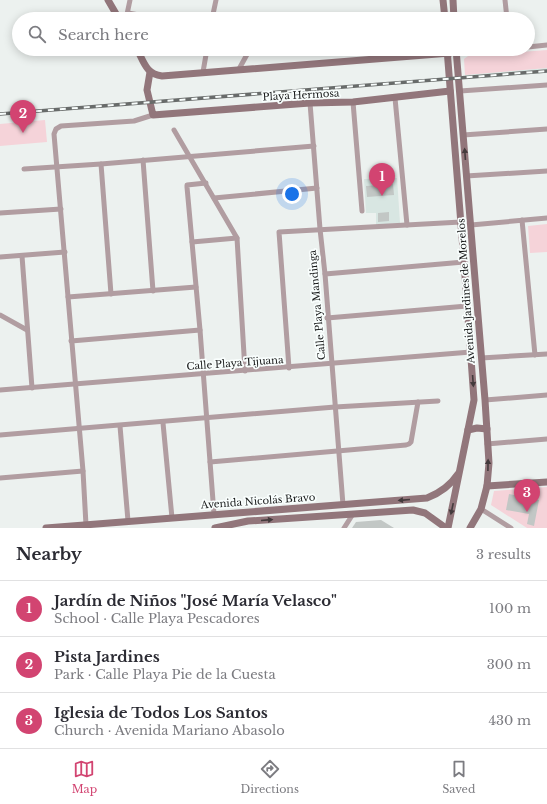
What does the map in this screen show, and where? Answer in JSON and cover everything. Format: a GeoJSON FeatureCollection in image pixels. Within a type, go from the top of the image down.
{"type":"FeatureCollection","features":[{"type":"Feature","properties":{"kind":"street"},"geometry":{"type":"LineString","coordinates":[[108,0],[115,12]]}},
{"type":"Feature","properties":{"kind":"street"},"geometry":{"type":"LineString","coordinates":[[128,12],[130,0]]}},
{"type":"Feature","properties":{"kind":"street"},"geometry":{"type":"LineString","coordinates":[[443,0],[444,12]]}},
{"type":"Feature","properties":{"kind":"street"},"geometry":{"type":"LineString","coordinates":[[453,0],[454,12]]}},
{"type":"Feature","properties":{"kind":"street"},"geometry":{"type":"LineString","coordinates":[[505,0],[506,12]]}},
{"type":"Feature","properties":{"kind":"street"},"geometry":{"type":"LineString","coordinates":[[214,12],[216,1]]}},
{"type":"Feature","properties":{"kind":"street"},"geometry":{"type":"LineString","coordinates":[[535,47],[547,46]]}},
{"type":"Feature","properties":{"kind":"street"},"geometry":{"type":"LineString","coordinates":[[141,56],[150,72],[162,76],[389,56]]}},
{"type":"Feature","properties":{"kind":"street"},"geometry":{"type":"LineString","coordinates":[[203,72],[206,56]]}},
{"type":"Feature","properties":{"kind":"street"},"geometry":{"type":"LineString","coordinates":[[239,69],[246,56]]}},
{"type":"Feature","properties":{"kind":"street","name":"Avenida Jardines de Morelos"},"geometry":{"type":"LineString","coordinates":[[447,56],[474,400],[447,528]]}},
{"type":"Feature","properties":{"kind":"street","name":"Avenida Jardines de Morelos"},"geometry":{"type":"LineString","coordinates":[[456,56],[489,463],[487,486],[481,509],[470,528]]}},
{"type":"Feature","properties":{"kind":"street"},"geometry":{"type":"LineString","coordinates":[[150,72],[146,90],[153,115]]}},
{"type":"Feature","properties":{"kind":"street"},"geometry":{"type":"LineString","coordinates":[[460,91],[547,85]]}},
{"type":"Feature","properties":{"kind":"street","name":"Playa Hermosa"},"geometry":{"type":"LineString","coordinates":[[58,167],[54,134],[56,129],[61,126],[134,121],[153,115],[310,103],[353,102],[450,91]]}},
{"type":"Feature","properties":{"kind":"street"},"geometry":{"type":"LineString","coordinates":[[395,98],[407,225]]}},
{"type":"Feature","properties":{"kind":"street"},"geometry":{"type":"LineString","coordinates":[[353,102],[362,210]]}},
{"type":"Feature","properties":{"kind":"street","name":"Calle Playa Mandinga"},"geometry":{"type":"LineString","coordinates":[[310,103],[343,505]]}},
{"type":"Feature","properties":{"kind":"street"},"geometry":{"type":"LineString","coordinates":[[463,134],[547,129]]}},
{"type":"Feature","properties":{"kind":"street"},"geometry":{"type":"LineString","coordinates":[[174,130],[237,238],[246,371]]}},
{"type":"Feature","properties":{"kind":"street"},"geometry":{"type":"LineString","coordinates":[[24,170],[314,146]]}},
{"type":"Feature","properties":{"kind":"street"},"geometry":{"type":"LineString","coordinates":[[143,160],[153,291]]}},
{"type":"Feature","properties":{"kind":"street"},"geometry":{"type":"LineString","coordinates":[[101,164],[111,294]]}},
{"type":"Feature","properties":{"kind":"street"},"geometry":{"type":"LineString","coordinates":[[58,167],[71,341],[83,471],[86,525]]}},
{"type":"Feature","properties":{"kind":"street"},"geometry":{"type":"LineString","coordinates":[[466,176],[547,171]]}},
{"type":"Feature","properties":{"kind":"street"},"geometry":{"type":"LineString","coordinates":[[206,183],[190,184],[187,187],[210,462],[218,514],[225,525]]}},
{"type":"Feature","properties":{"kind":"street"},"geometry":{"type":"LineString","coordinates":[[214,198],[317,188]]}},
{"type":"Feature","properties":{"kind":"street"},"geometry":{"type":"LineString","coordinates":[[459,200],[469,200]]}},
{"type":"Feature","properties":{"kind":"street"},"geometry":{"type":"LineString","coordinates":[[0,213],[61,209]]}},
{"type":"Feature","properties":{"kind":"street"},"geometry":{"type":"LineString","coordinates":[[471,225],[547,218]]}},
{"type":"Feature","properties":{"kind":"street"},"geometry":{"type":"LineString","coordinates":[[522,220],[535,355]]}},
{"type":"Feature","properties":{"kind":"street"},"geometry":{"type":"LineString","coordinates":[[288,368],[279,232],[461,222]]}},
{"type":"Feature","properties":{"kind":"street"},"geometry":{"type":"LineString","coordinates":[[192,242],[237,238]]}},
{"type":"Feature","properties":{"kind":"street"},"geometry":{"type":"LineString","coordinates":[[0,257],[65,252]]}},
{"type":"Feature","properties":{"kind":"street"},"geometry":{"type":"LineString","coordinates":[[22,256],[32,388]]}},
{"type":"Feature","properties":{"kind":"street"},"geometry":{"type":"LineString","coordinates":[[325,274],[464,262]]}},
{"type":"Feature","properties":{"kind":"street"},"geometry":{"type":"LineString","coordinates":[[68,298],[196,287]]}},
{"type":"Feature","properties":{"kind":"street"},"geometry":{"type":"LineString","coordinates":[[327,318],[467,306]]}},
{"type":"Feature","properties":{"kind":"street"},"geometry":{"type":"LineString","coordinates":[[0,315],[27,330]]}},
{"type":"Feature","properties":{"kind":"street"},"geometry":{"type":"LineString","coordinates":[[71,341],[200,330]]}},
{"type":"Feature","properties":{"kind":"street","name":"Calle Playa Tijuana"},"geometry":{"type":"LineString","coordinates":[[0,390],[288,368],[471,352]]}},
{"type":"Feature","properties":{"kind":"street"},"geometry":{"type":"LineString","coordinates":[[481,358],[547,354]]}},
{"type":"Feature","properties":{"kind":"street"},"geometry":{"type":"LineString","coordinates":[[485,400],[547,395]]}},
{"type":"Feature","properties":{"kind":"street"},"geometry":{"type":"LineString","coordinates":[[0,436],[335,407],[438,400]]}},
{"type":"Feature","properties":{"kind":"street"},"geometry":{"type":"LineString","coordinates":[[210,462],[339,452],[409,444],[418,402]]}},
{"type":"Feature","properties":{"kind":"street"},"geometry":{"type":"LineString","coordinates":[[163,423],[172,518]]}},
{"type":"Feature","properties":{"kind":"street"},"geometry":{"type":"LineString","coordinates":[[120,426],[128,522]]}},
{"type":"Feature","properties":{"kind":"street"},"geometry":{"type":"LineString","coordinates":[[468,430],[477,428],[487,429]]}},
{"type":"Feature","properties":{"kind":"street"},"geometry":{"type":"LineString","coordinates":[[487,444],[547,439]]}},
{"type":"Feature","properties":{"kind":"street"},"geometry":{"type":"LineString","coordinates":[[0,478],[83,471]]}},
{"type":"Feature","properties":{"kind":"street","name":"Avenida Nicolás Bravo"},"geometry":{"type":"LineString","coordinates":[[46,528],[76,527],[218,514],[427,498],[438,494],[453,482],[460,471]]}},
{"type":"Feature","properties":{"kind":"street"},"geometry":{"type":"LineString","coordinates":[[487,486],[547,482]]}},
{"type":"Feature","properties":{"kind":"street"},"geometry":{"type":"LineString","coordinates":[[383,502],[384,511]]}},
{"type":"Feature","properties":{"kind":"street"},"geometry":{"type":"LineString","coordinates":[[481,509],[512,528]]}},
{"type":"Feature","properties":{"kind":"street","name":"Avenida Nicolás Bravo"},"geometry":{"type":"LineString","coordinates":[[215,528],[225,525],[265,520],[413,510],[425,513],[447,528]]}},
{"type":"Feature","properties":{"kind":"street"},"geometry":{"type":"LineString","coordinates":[[344,528],[353,514]]}},
{"type":"Feature","properties":{"kind":"street"},"geometry":{"type":"LineString","coordinates":[[149,520],[150,528]]}},
{"type":"Feature","properties":{"kind":"shaded area"},"geometry":{"type":"Polygon","coordinates":[[[547,50],[547,68],[465,75],[464,59],[468,56],[535,56],[535,51],[547,50]]]}},
{"type":"Feature","properties":{"kind":"shaded area"},"geometry":{"type":"Polygon","coordinates":[[[547,68],[547,73],[465,79],[465,75],[547,68]]]}},
{"type":"Feature","properties":{"kind":"shaded area"},"geometry":{"type":"Polygon","coordinates":[[[45,120],[47,142],[0,146],[0,124],[45,120]]]}},
{"type":"Feature","properties":{"kind":"shaded area"},"geometry":{"type":"Polygon","coordinates":[[[397,178],[400,223],[376,225],[376,213],[366,213],[364,179],[397,178]]]}},
{"type":"Feature","properties":{"kind":"shaded area"},"geometry":{"type":"Polygon","coordinates":[[[547,224],[547,252],[530,253],[528,226],[547,224]]]}},
{"type":"Feature","properties":{"kind":"shaded area"},"geometry":{"type":"Polygon","coordinates":[[[547,487],[547,528],[527,528],[491,505],[494,491],[547,487]]]}},
{"type":"Feature","properties":{"kind":"building"},"geometry":{"type":"Polygon","coordinates":[[[393,184],[394,195],[367,197],[366,186],[393,184]]]}},
{"type":"Feature","properties":{"kind":"building"},"geometry":{"type":"Polygon","coordinates":[[[389,212],[389,221],[378,222],[378,213],[389,212]]]}},
{"type":"Feature","properties":{"kind":"building"},"geometry":{"type":"Polygon","coordinates":[[[509,494],[539,500],[534,526],[527,524],[529,514],[506,510],[509,494]]]}},
{"type":"Feature","properties":{"kind":"building"},"geometry":{"type":"Polygon","coordinates":[[[381,520],[394,528],[352,528],[356,522],[381,520]]]}},
{"type":"Feature","properties":{"kind":"railway"},"geometry":{"type":"LineString","coordinates":[[0,114],[547,71]]}},
{"type":"Feature","properties":{"kind":"place","name":"Pista Jardines"},"geometry":{"type":"Point","coordinates":[23,133]}},
{"type":"Feature","properties":{"kind":"place","name":"Jardín de Niños \"José María Velasco\""},"geometry":{"type":"Point","coordinates":[382,196]}},
{"type":"Feature","properties":{"kind":"place","name":"Iglesia de Todos Los Santos"},"geometry":{"type":"Point","coordinates":[527,512]}}]}
